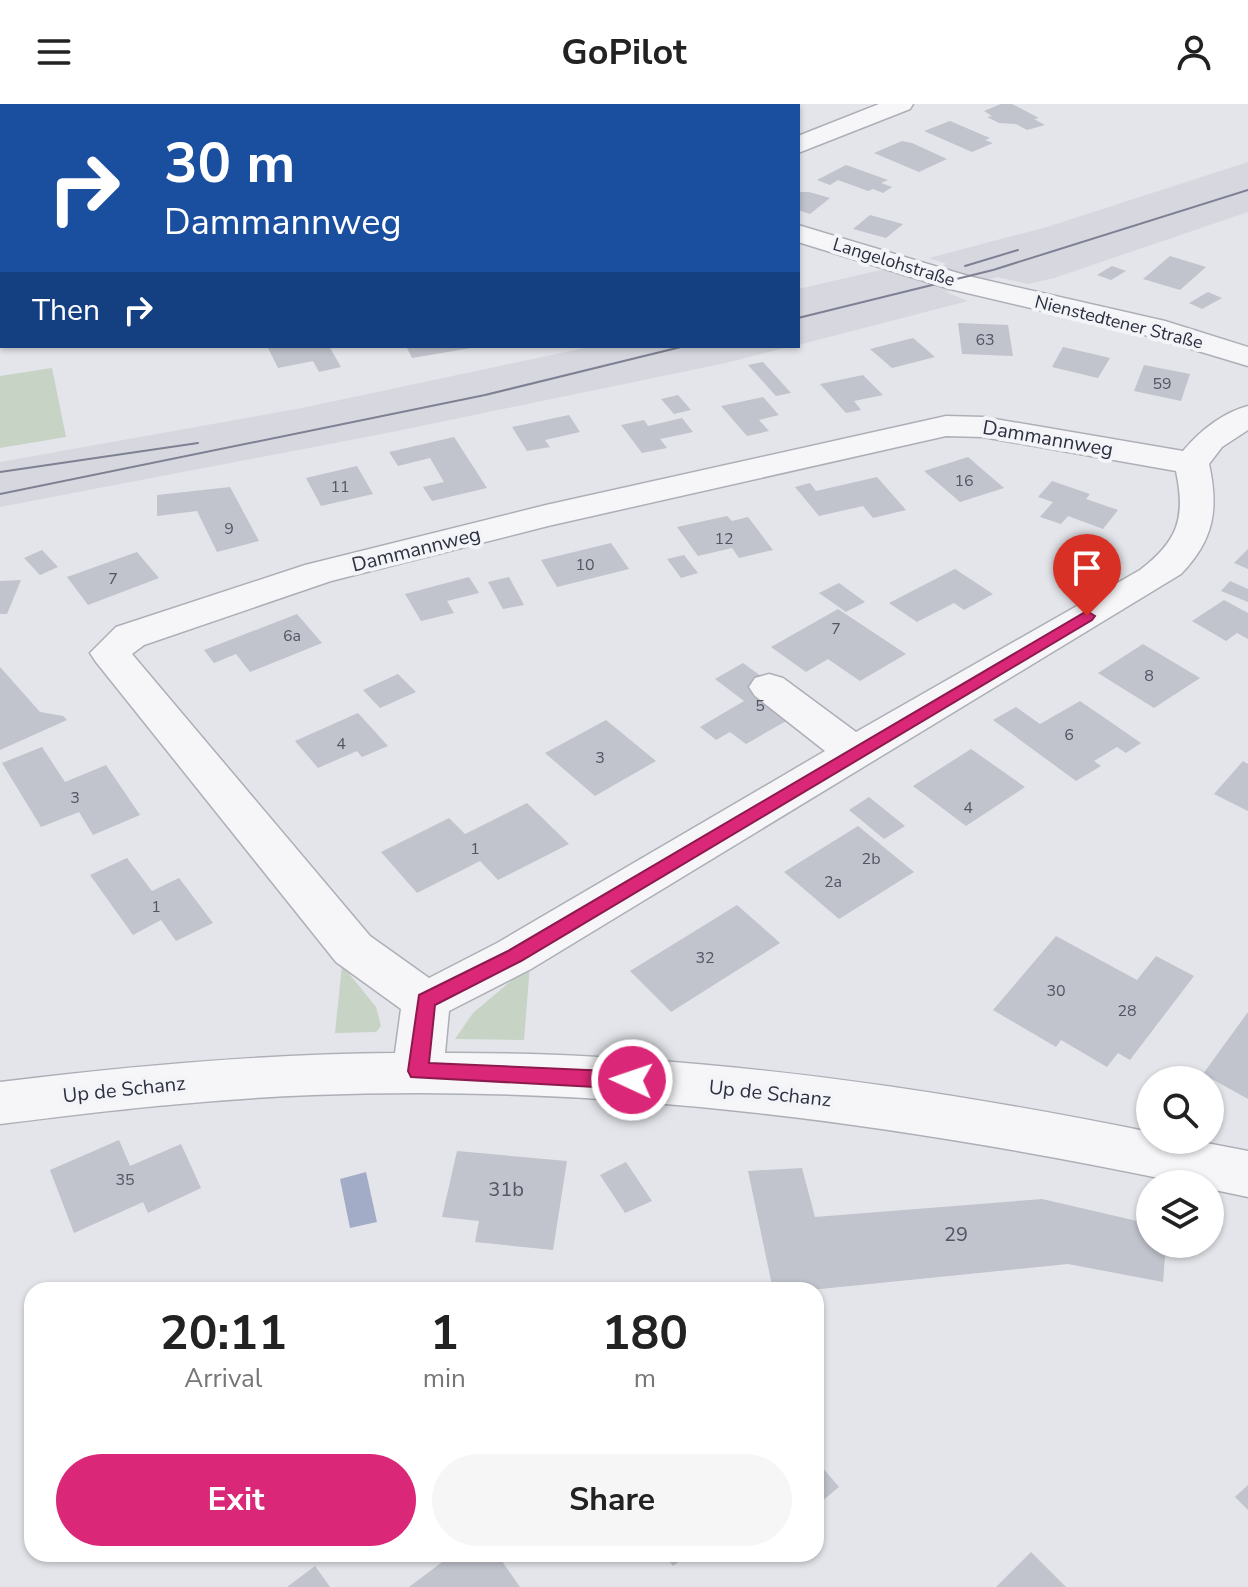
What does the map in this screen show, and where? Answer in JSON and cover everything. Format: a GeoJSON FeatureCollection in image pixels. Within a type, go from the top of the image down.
{"type":"FeatureCollection","features":[{"type":"Feature","properties":{"kind":"street"},"geometry":{"type":"LineString","coordinates":[[800,144],[897,105]]}},
{"type":"Feature","properties":{"kind":"street","name":"Langelohstraße"},"geometry":{"type":"LineString","coordinates":[[800,234],[990,291]]}},
{"type":"Feature","properties":{"kind":"street","name":"Nienstedtener Straße"},"geometry":{"type":"LineString","coordinates":[[990,291],[1154,328],[1248,357]]}},
{"type":"Feature","properties":{"kind":"street"},"geometry":{"type":"LineString","coordinates":[[418,1071],[426,1001],[514,956],[1173,564],[1186,548],[1196,524],[1200,497],[1192,463],[1210,440],[1248,416]]}},
{"type":"Feature","properties":{"kind":"street","name":"Dammannweg"},"geometry":{"type":"LineString","coordinates":[[426,1001],[353,949],[110,653],[130,636],[318,573],[546,516],[946,426],[983,427],[1192,463]]}},
{"type":"Feature","properties":{"kind":"street"},"geometry":{"type":"LineString","coordinates":[[769,687],[857,754]]}},
{"type":"Feature","properties":{"kind":"street","name":"Up de Schanz"},"geometry":{"type":"LineString","coordinates":[[0,1103],[225,1079],[418,1071],[602,1078],[781,1094],[995,1124],[1248,1174]]}},
{"type":"Feature","properties":{"kind":"shaded area"},"geometry":{"type":"Polygon","coordinates":[[[1248,162],[1248,212],[1054,278],[1028,284],[997,277],[946,292],[968,301],[800,344],[800,289],[885,269],[904,276],[947,264],[929,258],[1047,227],[1248,162]]]}},
{"type":"Feature","properties":{"kind":"shaded area"},"geometry":{"type":"Polygon","coordinates":[[[585,348],[784,348],[726,363],[387,433],[0,507],[0,462],[302,408],[585,348]]]}},
{"type":"Feature","properties":{"kind":"green space"},"geometry":{"type":"Polygon","coordinates":[[[52,368],[66,437],[0,448],[0,376],[52,368]]]}},
{"type":"Feature","properties":{"kind":"green space"},"geometry":{"type":"Polygon","coordinates":[[[342,965],[376,1007],[381,1026],[376,1032],[335,1033],[342,965]]]}},
{"type":"Feature","properties":{"kind":"green space"},"geometry":{"type":"Polygon","coordinates":[[[530,965],[524,1040],[455,1039],[473,1013],[530,965]]]}},
{"type":"Feature","properties":{"kind":"water"},"geometry":{"type":"Polygon","coordinates":[[[366,1172],[377,1222],[350,1228],[340,1179],[366,1172]]]}},
{"type":"Feature","properties":{"kind":"building"},"geometry":{"type":"Polygon","coordinates":[[[1001,104],[1012,104],[1039,118],[1034,119],[1045,125],[1027,130],[987,117],[992,116],[984,111],[1001,104]]]}},
{"type":"Feature","properties":{"kind":"building"},"geometry":{"type":"Polygon","coordinates":[[[950,121],[990,138],[985,140],[993,143],[972,152],[924,131],[950,121]]]}},
{"type":"Feature","properties":{"kind":"building"},"geometry":{"type":"Polygon","coordinates":[[[902,141],[947,159],[919,172],[874,153],[902,141]]]}},
{"type":"Feature","properties":{"kind":"building"},"geometry":{"type":"Polygon","coordinates":[[[846,165],[888,180],[881,183],[892,187],[883,193],[838,180],[830,185],[817,180],[846,165]]]}},
{"type":"Feature","properties":{"kind":"building"},"geometry":{"type":"Polygon","coordinates":[[[800,192],[830,198],[810,214],[800,211],[800,192]]]}},
{"type":"Feature","properties":{"kind":"building"},"geometry":{"type":"Polygon","coordinates":[[[870,215],[903,224],[886,238],[853,229],[870,215]]]}},
{"type":"Feature","properties":{"kind":"building"},"geometry":{"type":"Polygon","coordinates":[[[1170,256],[1206,267],[1180,290],[1143,279],[1170,256]]]}},
{"type":"Feature","properties":{"kind":"building"},"geometry":{"type":"Polygon","coordinates":[[[1112,266],[1126,271],[1111,280],[1097,275],[1112,266]]]}},
{"type":"Feature","properties":{"kind":"building"},"geometry":{"type":"Polygon","coordinates":[[[1208,292],[1222,298],[1202,309],[1189,303],[1208,292]]]}},
{"type":"Feature","properties":{"kind":"building"},"geometry":{"type":"Polygon","coordinates":[[[958,323],[1008,325],[1013,356],[962,354],[958,323]]]}},
{"type":"Feature","properties":{"kind":"building"},"geometry":{"type":"Polygon","coordinates":[[[913,338],[935,357],[892,368],[870,349],[913,338]]]}},
{"type":"Feature","properties":{"kind":"building"},"geometry":{"type":"Polygon","coordinates":[[[1063,347],[1110,358],[1098,378],[1052,367],[1063,347]]]}},
{"type":"Feature","properties":{"kind":"building"},"geometry":{"type":"Polygon","coordinates":[[[268,348],[330,348],[341,367],[319,372],[313,361],[278,368],[268,348]]]}},
{"type":"Feature","properties":{"kind":"building"},"geometry":{"type":"Polygon","coordinates":[[[407,348],[471,348],[412,358],[407,348]]]}},
{"type":"Feature","properties":{"kind":"building"},"geometry":{"type":"Polygon","coordinates":[[[763,362],[791,393],[776,396],[748,365],[763,362]]]}},
{"type":"Feature","properties":{"kind":"building"},"geometry":{"type":"Polygon","coordinates":[[[1144,365],[1190,374],[1181,401],[1134,391],[1144,365]]]}},
{"type":"Feature","properties":{"kind":"building"},"geometry":{"type":"Polygon","coordinates":[[[863,375],[883,395],[854,401],[861,410],[846,413],[820,384],[863,375]]]}},
{"type":"Feature","properties":{"kind":"building"},"geometry":{"type":"Polygon","coordinates":[[[678,395],[691,410],[674,414],[661,399],[678,395]]]}},
{"type":"Feature","properties":{"kind":"building"},"geometry":{"type":"Polygon","coordinates":[[[763,397],[779,415],[759,420],[769,431],[747,436],[721,406],[763,397]]]}},
{"type":"Feature","properties":{"kind":"building"},"geometry":{"type":"Polygon","coordinates":[[[569,415],[580,432],[545,440],[550,447],[527,451],[512,427],[569,415]]]}},
{"type":"Feature","properties":{"kind":"building"},"geometry":{"type":"Polygon","coordinates":[[[682,418],[693,432],[660,439],[667,448],[642,453],[621,425],[644,420],[648,426],[682,418]]]}},
{"type":"Feature","properties":{"kind":"building"},"geometry":{"type":"Polygon","coordinates":[[[454,437],[487,488],[432,501],[423,487],[444,482],[430,458],[398,466],[389,452],[454,437]]]}},
{"type":"Feature","properties":{"kind":"building"},"geometry":{"type":"Polygon","coordinates":[[[968,457],[1004,488],[960,502],[924,471],[968,457]]]}},
{"type":"Feature","properties":{"kind":"building"},"geometry":{"type":"Polygon","coordinates":[[[357,466],[373,494],[321,506],[306,478],[357,466]]]}},
{"type":"Feature","properties":{"kind":"building"},"geometry":{"type":"Polygon","coordinates":[[[877,477],[906,510],[873,518],[863,506],[819,516],[795,487],[810,483],[816,491],[877,477]]]}},
{"type":"Feature","properties":{"kind":"building"},"geometry":{"type":"Polygon","coordinates":[[[1052,481],[1090,494],[1086,499],[1118,510],[1103,529],[1068,516],[1061,524],[1040,517],[1053,502],[1038,497],[1052,481]]]}},
{"type":"Feature","properties":{"kind":"building"},"geometry":{"type":"Polygon","coordinates":[[[230,487],[259,541],[217,552],[197,511],[157,516],[157,495],[230,487]]]}},
{"type":"Feature","properties":{"kind":"building"},"geometry":{"type":"Polygon","coordinates":[[[727,516],[732,521],[748,517],[773,550],[739,558],[732,548],[698,556],[677,527],[727,516]]]}},
{"type":"Feature","properties":{"kind":"building"},"geometry":{"type":"Polygon","coordinates":[[[611,543],[629,569],[557,587],[541,560],[611,543]]]}},
{"type":"Feature","properties":{"kind":"building"},"geometry":{"type":"Polygon","coordinates":[[[1248,549],[1248,569],[1234,563],[1248,549]]]}},
{"type":"Feature","properties":{"kind":"building"},"geometry":{"type":"Polygon","coordinates":[[[42,550],[58,567],[40,575],[24,558],[42,550]]]}},
{"type":"Feature","properties":{"kind":"building"},"geometry":{"type":"Polygon","coordinates":[[[137,552],[159,578],[88,605],[67,577],[137,552]]]}},
{"type":"Feature","properties":{"kind":"building"},"geometry":{"type":"Polygon","coordinates":[[[684,555],[698,573],[681,578],[667,559],[684,555]]]}},
{"type":"Feature","properties":{"kind":"building"},"geometry":{"type":"Polygon","coordinates":[[[955,569],[993,594],[964,610],[954,603],[917,622],[889,603],[955,569]]]}},
{"type":"Feature","properties":{"kind":"building"},"geometry":{"type":"Polygon","coordinates":[[[469,577],[479,593],[447,601],[454,613],[421,621],[405,594],[469,577]]]}},
{"type":"Feature","properties":{"kind":"building"},"geometry":{"type":"Polygon","coordinates":[[[509,577],[524,605],[503,609],[488,582],[509,577]]]}},
{"type":"Feature","properties":{"kind":"building"},"geometry":{"type":"Polygon","coordinates":[[[21,580],[7,614],[0,614],[0,581],[21,580]]]}},
{"type":"Feature","properties":{"kind":"building"},"geometry":{"type":"Polygon","coordinates":[[[1230,581],[1248,589],[1248,602],[1221,591],[1230,581]]]}},
{"type":"Feature","properties":{"kind":"building"},"geometry":{"type":"Polygon","coordinates":[[[839,583],[865,602],[846,612],[819,593],[839,583]]]}},
{"type":"Feature","properties":{"kind":"building"},"geometry":{"type":"Polygon","coordinates":[[[1224,600],[1248,613],[1248,639],[1237,633],[1226,641],[1192,621],[1224,600]]]}},
{"type":"Feature","properties":{"kind":"building"},"geometry":{"type":"Polygon","coordinates":[[[838,609],[906,654],[860,681],[828,659],[806,672],[771,647],[838,609]]]}},
{"type":"Feature","properties":{"kind":"building"},"geometry":{"type":"Polygon","coordinates":[[[297,614],[322,643],[250,672],[236,654],[214,663],[204,650],[297,614]]]}},
{"type":"Feature","properties":{"kind":"building"},"geometry":{"type":"Polygon","coordinates":[[[1143,644],[1200,678],[1154,708],[1098,673],[1143,644]]]}},
{"type":"Feature","properties":{"kind":"building"},"geometry":{"type":"Polygon","coordinates":[[[743,663],[765,679],[788,720],[746,744],[730,732],[716,740],[700,727],[744,701],[715,679],[743,663]]]}},
{"type":"Feature","properties":{"kind":"building"},"geometry":{"type":"Polygon","coordinates":[[[0,667],[40,712],[63,716],[67,720],[0,750],[0,667]]]}},
{"type":"Feature","properties":{"kind":"building"},"geometry":{"type":"Polygon","coordinates":[[[398,674],[416,692],[380,708],[363,690],[398,674]]]}},
{"type":"Feature","properties":{"kind":"building"},"geometry":{"type":"Polygon","coordinates":[[[1080,701],[1141,743],[1126,753],[1117,747],[1094,761],[1101,766],[1076,781],[993,720],[1016,707],[1040,724],[1080,701]]]}},
{"type":"Feature","properties":{"kind":"building"},"geometry":{"type":"Polygon","coordinates":[[[358,713],[388,746],[362,757],[357,751],[318,768],[295,741],[358,713]]]}},
{"type":"Feature","properties":{"kind":"building"},"geometry":{"type":"Polygon","coordinates":[[[606,720],[656,761],[595,796],[545,753],[606,720]]]}},
{"type":"Feature","properties":{"kind":"building"},"geometry":{"type":"Polygon","coordinates":[[[42,747],[65,782],[106,765],[140,815],[93,835],[79,812],[41,827],[2,763],[42,747]]]}},
{"type":"Feature","properties":{"kind":"building"},"geometry":{"type":"Polygon","coordinates":[[[971,749],[1025,787],[966,826],[913,786],[971,749]]]}},
{"type":"Feature","properties":{"kind":"building"},"geometry":{"type":"Polygon","coordinates":[[[1243,761],[1248,764],[1248,811],[1214,794],[1243,761]]]}},
{"type":"Feature","properties":{"kind":"building"},"geometry":{"type":"Polygon","coordinates":[[[869,797],[905,826],[884,839],[849,810],[869,797]]]}},
{"type":"Feature","properties":{"kind":"building"},"geometry":{"type":"Polygon","coordinates":[[[527,803],[569,844],[498,880],[480,861],[417,893],[381,852],[449,818],[465,834],[527,803]]]}},
{"type":"Feature","properties":{"kind":"building"},"geometry":{"type":"Polygon","coordinates":[[[858,826],[914,872],[839,919],[784,872],[858,826]]]}},
{"type":"Feature","properties":{"kind":"building"},"geometry":{"type":"Polygon","coordinates":[[[127,858],[152,891],[179,878],[213,923],[176,941],[161,920],[133,935],[90,875],[127,858]]]}},
{"type":"Feature","properties":{"kind":"building"},"geometry":{"type":"Polygon","coordinates":[[[737,905],[780,943],[671,1012],[630,971],[737,905]]]}},
{"type":"Feature","properties":{"kind":"building"},"geometry":{"type":"Polygon","coordinates":[[[1056,936],[1137,980],[1156,956],[1194,976],[1130,1060],[1118,1053],[1107,1067],[1061,1040],[1056,1047],[993,1010],[1056,936]]]}},
{"type":"Feature","properties":{"kind":"building"},"geometry":{"type":"Polygon","coordinates":[[[1248,1012],[1248,1099],[1224,1086],[1224,1066],[1209,1066],[1248,1012]]]}},
{"type":"Feature","properties":{"kind":"building"},"geometry":{"type":"Polygon","coordinates":[[[119,1140],[130,1166],[181,1144],[201,1188],[148,1213],[143,1202],[74,1233],[50,1170],[119,1140]]]}},
{"type":"Feature","properties":{"kind":"building"},"geometry":{"type":"Polygon","coordinates":[[[457,1151],[567,1161],[553,1250],[475,1242],[479,1221],[442,1217],[457,1151]]]}},
{"type":"Feature","properties":{"kind":"building"},"geometry":{"type":"Polygon","coordinates":[[[626,1162],[652,1201],[625,1213],[600,1175],[626,1162]]]}},
{"type":"Feature","properties":{"kind":"building"},"geometry":{"type":"Polygon","coordinates":[[[802,1168],[815,1217],[1042,1199],[1136,1221],[1136,1258],[1165,1258],[1163,1282],[1068,1264],[824,1289],[824,1282],[771,1282],[748,1171],[802,1168]]]}},
{"type":"Feature","properties":{"kind":"building"},"geometry":{"type":"Polygon","coordinates":[[[824,1469],[839,1487],[824,1499],[824,1469]]]}},
{"type":"Feature","properties":{"kind":"building"},"geometry":{"type":"Polygon","coordinates":[[[1248,1485],[1248,1510],[1235,1497],[1248,1485]]]}},
{"type":"Feature","properties":{"kind":"building"},"geometry":{"type":"Polygon","coordinates":[[[1031,1552],[1066,1587],[996,1587],[1031,1552]]]}},
{"type":"Feature","properties":{"kind":"building"},"geometry":{"type":"Polygon","coordinates":[[[442,1562],[503,1562],[520,1587],[409,1587],[442,1562]]]}},
{"type":"Feature","properties":{"kind":"building"},"geometry":{"type":"Polygon","coordinates":[[[315,1566],[330,1587],[287,1587],[315,1566]]]}},
{"type":"Feature","properties":{"kind":"tram line"},"geometry":{"type":"LineString","coordinates":[[800,318],[993,270],[1248,190]]}},
{"type":"Feature","properties":{"kind":"tram line"},"geometry":{"type":"LineString","coordinates":[[965,266],[1018,250]]}},
{"type":"Feature","properties":{"kind":"tram line"},"geometry":{"type":"LineString","coordinates":[[0,494],[485,395],[677,348]]}},
{"type":"Feature","properties":{"kind":"tram line"},"geometry":{"type":"LineString","coordinates":[[0,472],[198,443]]}},
{"type":"Feature","properties":{"kind":"route"},"geometry":{"type":"LineString","coordinates":[[632,1080],[418,1071],[426,1001],[514,956],[1087,616]]}}]}
